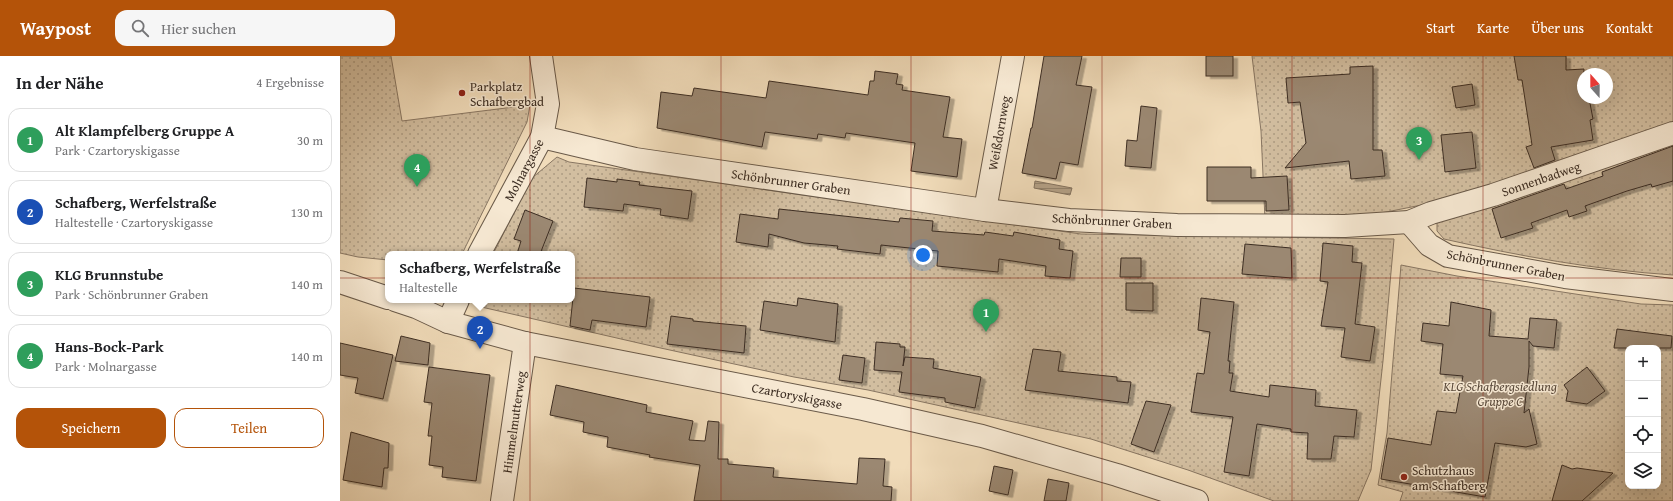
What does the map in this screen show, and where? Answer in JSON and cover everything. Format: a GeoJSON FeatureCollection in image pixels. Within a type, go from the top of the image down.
{"type":"FeatureCollection","features":[{"type":"Feature","properties":{"kind":"street","name":"Molnargasse"},"geometry":{"type":"LineString","coordinates":[[480,251],[542,137],[548,104],[541,56]]}},
{"type":"Feature","properties":{"kind":"street","name":"Weißdornweg"},"geometry":{"type":"LineString","coordinates":[[985,210],[1013,56]]}},
{"type":"Feature","properties":{"kind":"street","name":"Sonnenbadweg"},"geometry":{"type":"LineString","coordinates":[[1409,222],[1431,213],[1493,195],[1673,133]]}},
{"type":"Feature","properties":{"kind":"street","name":"Schönbrunner Graben"},"geometry":{"type":"LineString","coordinates":[[542,137],[635,159],[985,210],[1069,220],[1177,226],[1345,226],[1409,222],[1429,246],[1448,256],[1565,277],[1673,290]]}},
{"type":"Feature","properties":{"kind":"street"},"geometry":{"type":"LineString","coordinates":[[340,282],[385,297]]}},
{"type":"Feature","properties":{"kind":"street","name":"Czartoryskigasse"},"geometry":{"type":"LineString","coordinates":[[404,303],[448,322],[525,344],[863,409],[982,436],[1118,475],[1197,501]]}},
{"type":"Feature","properties":{"kind":"street"},"geometry":{"type":"LineString","coordinates":[[448,322],[457,303]]}},
{"type":"Feature","properties":{"kind":"street","name":"Himmelmutterweg"},"geometry":{"type":"LineString","coordinates":[[502,501],[525,344]]}},
{"type":"Feature","properties":{"kind":"green space"},"geometry":{"type":"Polygon","coordinates":[[[340,56],[391,56],[402,121],[530,105],[527,122],[463,251],[385,251],[385,260],[358,257],[340,253],[340,56]]]}},
{"type":"Feature","properties":{"kind":"green space"},"geometry":{"type":"Polygon","coordinates":[[[1252,56],[1673,56],[1673,126],[1492,191],[1341,221],[1265,220],[1261,131],[1252,56]]]}},
{"type":"Feature","properties":{"kind":"green space"},"geometry":{"type":"Polygon","coordinates":[[[1673,141],[1673,275],[1615,270],[1529,257],[1444,239],[1437,231],[1437,220],[1673,141]]]}},
{"type":"Feature","properties":{"kind":"green space"},"geometry":{"type":"Polygon","coordinates":[[[557,157],[569,162],[1081,234],[1394,239],[1371,470],[1358,501],[1274,501],[1188,470],[1091,439],[868,390],[794,377],[477,306],[478,303],[575,303],[575,251],[495,251],[532,178],[557,157]]]}},
{"type":"Feature","properties":{"kind":"green space","name":"KLG Schafbergsiedlung Gruppe C"},"geometry":{"type":"Polygon","coordinates":[[[1401,265],[1457,276],[1641,304],[1673,305],[1673,501],[1400,501],[1403,492],[1378,485],[1387,433],[1401,265]]]}},
{"type":"Feature","properties":{"kind":"shaded area"},"geometry":{"type":"Polygon","coordinates":[[[1035,181],[1072,188],[1070,195],[1034,188],[1035,181]]]}},
{"type":"Feature","properties":{"kind":"building"},"geometry":{"type":"Polygon","coordinates":[[[1044,56],[1082,56],[1076,85],[1092,87],[1078,165],[1060,162],[1056,179],[1022,173],[1032,128],[1044,56]]]}},
{"type":"Feature","properties":{"kind":"building"},"geometry":{"type":"Polygon","coordinates":[[[1206,56],[1233,56],[1233,76],[1206,76],[1206,56]]]}},
{"type":"Feature","properties":{"kind":"building"},"geometry":{"type":"Polygon","coordinates":[[[1514,56],[1566,56],[1566,70],[1577,69],[1577,104],[1590,104],[1593,119],[1590,120],[1593,140],[1551,147],[1555,160],[1534,168],[1526,147],[1532,145],[1522,80],[1518,80],[1514,56]]]}},
{"type":"Feature","properties":{"kind":"building"},"geometry":{"type":"Polygon","coordinates":[[[1373,66],[1373,150],[1382,150],[1385,176],[1351,179],[1349,161],[1285,168],[1306,143],[1300,102],[1288,103],[1286,78],[1350,74],[1350,67],[1373,66]]]}},
{"type":"Feature","properties":{"kind":"building"},"geometry":{"type":"Polygon","coordinates":[[[875,71],[898,74],[896,84],[903,85],[902,90],[950,97],[943,137],[962,139],[957,177],[911,171],[915,143],[846,133],[845,138],[818,134],[817,139],[765,132],[762,147],[657,128],[661,92],[692,96],[694,88],[766,98],[769,81],[868,95],[870,81],[874,81],[875,71]]]}},
{"type":"Feature","properties":{"kind":"building"},"geometry":{"type":"Polygon","coordinates":[[[1472,84],[1475,105],[1456,108],[1452,87],[1472,84]]]}},
{"type":"Feature","properties":{"kind":"building"},"geometry":{"type":"Polygon","coordinates":[[[1141,106],[1157,108],[1151,168],[1125,166],[1127,140],[1137,141],[1141,106]]]}},
{"type":"Feature","properties":{"kind":"building"},"geometry":{"type":"Polygon","coordinates":[[[1472,132],[1476,168],[1445,172],[1441,135],[1472,132]]]}},
{"type":"Feature","properties":{"kind":"building"},"geometry":{"type":"Polygon","coordinates":[[[1673,146],[1673,181],[1652,187],[1651,184],[1627,191],[1585,206],[1587,211],[1569,217],[1567,210],[1531,223],[1533,228],[1501,238],[1492,209],[1564,184],[1566,189],[1603,176],[1602,172],[1673,146]]]}},
{"type":"Feature","properties":{"kind":"building"},"geometry":{"type":"Polygon","coordinates":[[[1207,167],[1251,167],[1251,178],[1287,176],[1289,210],[1266,211],[1266,201],[1207,201],[1207,167]]]}},
{"type":"Feature","properties":{"kind":"building"},"geometry":{"type":"Polygon","coordinates":[[[587,178],[617,182],[617,179],[640,182],[639,185],[692,191],[688,219],[660,215],[661,209],[624,204],[623,211],[584,207],[587,178]]]}},
{"type":"Feature","properties":{"kind":"building"},"geometry":{"type":"Polygon","coordinates":[[[779,209],[899,222],[900,218],[933,221],[932,231],[984,235],[985,232],[1013,236],[1014,232],[1060,240],[1059,249],[1073,251],[1070,278],[1045,276],[1046,266],[999,259],[998,272],[937,266],[938,251],[881,245],[880,254],[837,249],[838,246],[804,243],[769,234],[768,247],[736,242],[740,214],[778,219],[779,209]]]}},
{"type":"Feature","properties":{"kind":"building"},"geometry":{"type":"Polygon","coordinates":[[[525,210],[553,221],[541,251],[518,251],[521,241],[514,239],[525,210]]]}},
{"type":"Feature","properties":{"kind":"building"},"geometry":{"type":"Polygon","coordinates":[[[1323,243],[1353,246],[1352,262],[1362,263],[1355,324],[1375,327],[1370,361],[1341,357],[1345,328],[1321,326],[1328,282],[1320,281],[1323,243]]]}},
{"type":"Feature","properties":{"kind":"building"},"geometry":{"type":"Polygon","coordinates":[[[1245,244],[1291,248],[1292,278],[1242,274],[1245,244]]]}},
{"type":"Feature","properties":{"kind":"building"},"geometry":{"type":"Polygon","coordinates":[[[1121,258],[1141,258],[1141,277],[1120,277],[1121,258]]]}},
{"type":"Feature","properties":{"kind":"building"},"geometry":{"type":"Polygon","coordinates":[[[1126,283],[1153,283],[1153,311],[1126,310],[1126,283]]]}},
{"type":"Feature","properties":{"kind":"building"},"geometry":{"type":"Polygon","coordinates":[[[575,288],[650,297],[646,327],[592,320],[590,330],[570,326],[572,303],[575,303],[575,288]]]}},
{"type":"Feature","properties":{"kind":"building"},"geometry":{"type":"Polygon","coordinates":[[[798,298],[838,304],[835,342],[760,330],[764,301],[797,306],[798,298]]]}},
{"type":"Feature","properties":{"kind":"building"},"geometry":{"type":"Polygon","coordinates":[[[1201,298],[1234,302],[1228,361],[1230,361],[1229,373],[1233,373],[1230,391],[1269,397],[1270,385],[1316,390],[1315,406],[1357,410],[1354,437],[1334,436],[1331,459],[1307,459],[1308,433],[1291,432],[1291,429],[1257,424],[1249,476],[1224,472],[1233,417],[1191,412],[1197,373],[1204,374],[1210,332],[1198,330],[1201,298]]]}},
{"type":"Feature","properties":{"kind":"building"},"geometry":{"type":"Polygon","coordinates":[[[1451,302],[1491,310],[1489,336],[1528,339],[1530,318],[1557,320],[1554,348],[1533,346],[1529,341],[1529,367],[1524,413],[1529,409],[1537,444],[1526,447],[1495,443],[1485,497],[1381,479],[1388,438],[1431,445],[1437,411],[1456,413],[1463,376],[1440,374],[1443,344],[1421,341],[1423,323],[1449,326],[1451,302]]]}},
{"type":"Feature","properties":{"kind":"building"},"geometry":{"type":"Polygon","coordinates":[[[671,316],[693,319],[693,321],[746,326],[744,353],[667,344],[671,316]]]}},
{"type":"Feature","properties":{"kind":"building"},"geometry":{"type":"Polygon","coordinates":[[[1617,329],[1672,336],[1671,348],[1661,348],[1661,345],[1625,345],[1625,348],[1614,348],[1617,329]]]}},
{"type":"Feature","properties":{"kind":"building"},"geometry":{"type":"Polygon","coordinates":[[[401,336],[430,343],[428,365],[395,361],[401,336]]]}},
{"type":"Feature","properties":{"kind":"building"},"geometry":{"type":"Polygon","coordinates":[[[876,342],[900,344],[900,347],[905,347],[903,366],[905,357],[934,359],[933,368],[981,377],[975,408],[945,402],[945,398],[899,392],[902,372],[874,370],[876,342]]]}},
{"type":"Feature","properties":{"kind":"building"},"geometry":{"type":"Polygon","coordinates":[[[340,343],[393,355],[383,399],[355,393],[358,378],[340,375],[340,343]]]}},
{"type":"Feature","properties":{"kind":"building"},"geometry":{"type":"Polygon","coordinates":[[[1033,349],[1061,352],[1058,371],[1117,377],[1117,381],[1131,382],[1128,403],[1025,390],[1033,349]]]}},
{"type":"Feature","properties":{"kind":"building"},"geometry":{"type":"Polygon","coordinates":[[[843,355],[865,358],[862,383],[839,380],[843,355]]]}},
{"type":"Feature","properties":{"kind":"building"},"geometry":{"type":"Polygon","coordinates":[[[429,367],[490,375],[476,481],[442,477],[443,467],[429,465],[432,436],[428,436],[432,403],[424,402],[429,367]]]}},
{"type":"Feature","properties":{"kind":"building"},"geometry":{"type":"Polygon","coordinates":[[[1587,367],[1605,391],[1587,404],[1566,401],[1568,391],[1564,385],[1587,367]]]}},
{"type":"Feature","properties":{"kind":"building"},"geometry":{"type":"Polygon","coordinates":[[[556,385],[647,405],[646,412],[693,421],[689,440],[705,441],[708,421],[719,422],[718,459],[728,459],[728,464],[774,468],[773,477],[857,484],[859,458],[885,459],[883,486],[892,487],[891,501],[694,501],[700,465],[649,457],[650,455],[607,447],[608,437],[583,432],[584,422],[550,415],[556,385]]]}},
{"type":"Feature","properties":{"kind":"building"},"geometry":{"type":"Polygon","coordinates":[[[1146,401],[1171,405],[1154,452],[1131,444],[1146,401]]]}},
{"type":"Feature","properties":{"kind":"building"},"geometry":{"type":"Polygon","coordinates":[[[351,432],[389,443],[388,468],[384,468],[382,487],[343,480],[351,432]]]}},
{"type":"Feature","properties":{"kind":"building"},"geometry":{"type":"Polygon","coordinates":[[[1562,465],[1572,469],[1577,468],[1613,473],[1582,501],[1552,501],[1562,465]]]}},
{"type":"Feature","properties":{"kind":"building"},"geometry":{"type":"Polygon","coordinates":[[[994,466],[1013,470],[1008,495],[989,491],[994,466]]]}},
{"type":"Feature","properties":{"kind":"building"},"geometry":{"type":"Polygon","coordinates":[[[1048,479],[1069,483],[1066,501],[1044,501],[1048,479]]]}},
{"type":"Feature","properties":{"kind":"place","name":"Parkplatz Schafbergbad"},"geometry":{"type":"Point","coordinates":[462,93]}},
{"type":"Feature","properties":{"kind":"place","name":"KLG Brunnstube"},"geometry":{"type":"Point","coordinates":[1419,160]}},
{"type":"Feature","properties":{"kind":"place","name":"Hans-Bock-Park"},"geometry":{"type":"Point","coordinates":[417,187]}},
{"type":"Feature","properties":{"kind":"place","name":"Alt Klampfelberg Gruppe A"},"geometry":{"type":"Point","coordinates":[986,332]}},
{"type":"Feature","properties":{"kind":"place","name":"Schafberg, Werfelstraße"},"geometry":{"type":"Point","coordinates":[480,349]}},
{"type":"Feature","properties":{"kind":"place","name":"Schutzhaus am Schafberg"},"geometry":{"type":"Point","coordinates":[1404,477]}}]}
